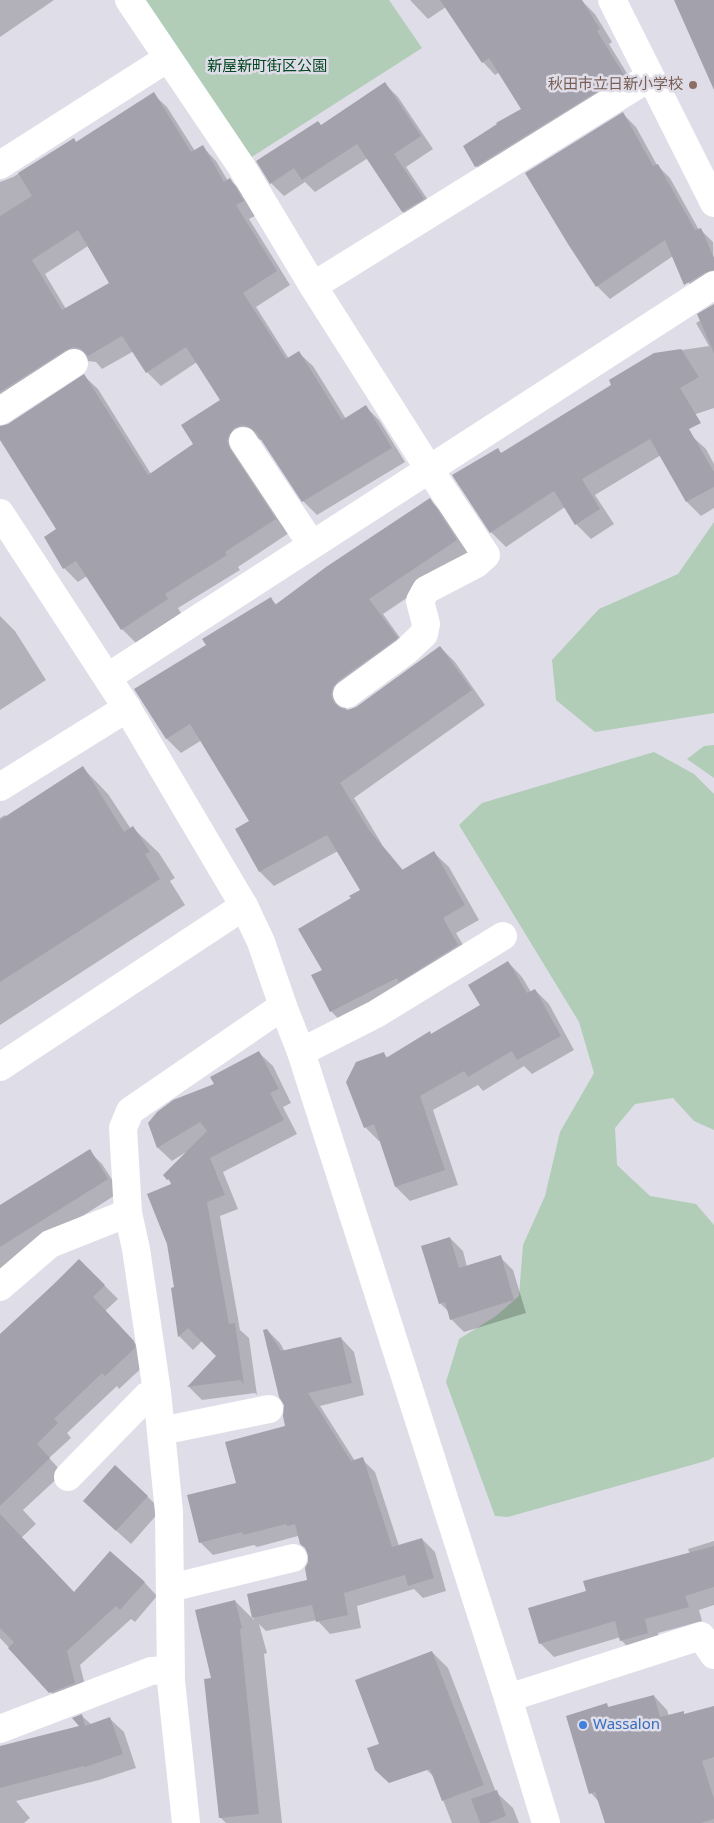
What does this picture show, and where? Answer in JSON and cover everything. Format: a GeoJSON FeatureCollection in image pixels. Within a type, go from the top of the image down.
{"type":"FeatureCollection","features":[{"type":"Feature","properties":{"kind":"street"},"geometry":{"type":"LineString","coordinates":[[129,0],[241,166],[313,286],[486,555],[476,564],[426,590],[420,601],[426,624],[424,634],[406,651],[346,694]]}},
{"type":"Feature","properties":{"kind":"street"},"geometry":{"type":"LineString","coordinates":[[612,0],[714,203]]}},
{"type":"Feature","properties":{"kind":"street"},"geometry":{"type":"LineString","coordinates":[[0,165],[168,58]]}},
{"type":"Feature","properties":{"kind":"street"},"geometry":{"type":"LineString","coordinates":[[313,286],[650,77]]}},
{"type":"Feature","properties":{"kind":"street"},"geometry":{"type":"LineString","coordinates":[[108,676],[714,285]]}},
{"type":"Feature","properties":{"kind":"street"},"geometry":{"type":"LineString","coordinates":[[0,411],[74,363]]}},
{"type":"Feature","properties":{"kind":"street"},"geometry":{"type":"LineString","coordinates":[[243,441],[312,545]]}},
{"type":"Feature","properties":{"kind":"street"},"geometry":{"type":"LineString","coordinates":[[0,513],[108,676],[244,906],[260,942],[301,1052],[508,1698],[546,1823]]}},
{"type":"Feature","properties":{"kind":"street"},"geometry":{"type":"LineString","coordinates":[[0,787],[127,708]]}},
{"type":"Feature","properties":{"kind":"street"},"geometry":{"type":"LineString","coordinates":[[0,1067],[244,906]]}},
{"type":"Feature","properties":{"kind":"street"},"geometry":{"type":"LineString","coordinates":[[301,1052],[376,1014],[503,936]]}},
{"type":"Feature","properties":{"kind":"street"},"geometry":{"type":"LineString","coordinates":[[186,1823],[171,1681],[169,1512],[158,1392],[136,1250],[128,1213],[123,1128],[130,1112],[283,1006]]}},
{"type":"Feature","properties":{"kind":"street"},"geometry":{"type":"LineString","coordinates":[[0,1287],[50,1244],[128,1213]]}},
{"type":"Feature","properties":{"kind":"street"},"geometry":{"type":"LineString","coordinates":[[68,1477],[148,1396],[158,1392]]}},
{"type":"Feature","properties":{"kind":"street"},"geometry":{"type":"LineString","coordinates":[[161,1431],[269,1409]]}},
{"type":"Feature","properties":{"kind":"street"},"geometry":{"type":"LineString","coordinates":[[170,1588],[293,1558]]}},
{"type":"Feature","properties":{"kind":"street"},"geometry":{"type":"LineString","coordinates":[[508,1698],[701,1636],[714,1656]]}},
{"type":"Feature","properties":{"kind":"street"},"geometry":{"type":"LineString","coordinates":[[0,1729],[151,1671],[171,1670]]}},
{"type":"Feature","properties":{"kind":"green space","name":"新屋新町街区公園"},"geometry":{"type":"Polygon","coordinates":[[[140,0],[389,0],[422,48],[247,160],[140,0]]]}},
{"type":"Feature","properties":{"kind":"green space"},"geometry":{"type":"Polygon","coordinates":[[[714,522],[714,713],[595,732],[556,700],[552,660],[599,609],[678,574],[714,522]]]}},
{"type":"Feature","properties":{"kind":"green space"},"geometry":{"type":"Polygon","coordinates":[[[714,745],[714,778],[687,759],[704,746],[714,745]]]}},
{"type":"Feature","properties":{"kind":"green space"},"geometry":{"type":"Polygon","coordinates":[[[654,752],[694,774],[714,794],[714,1130],[694,1121],[673,1098],[635,1104],[615,1128],[617,1165],[650,1196],[696,1204],[714,1225],[714,1457],[508,1517],[495,1516],[446,1382],[459,1339],[496,1316],[519,1296],[523,1245],[545,1196],[560,1132],[594,1073],[579,1022],[459,825],[482,803],[654,752]]]}},
{"type":"Feature","properties":{"kind":"building"},"geometry":{"type":"Polygon","coordinates":[[[440,0],[582,0],[600,29],[597,31],[624,75],[475,167],[463,146],[496,123],[521,109],[489,58],[482,63],[440,0]]]}},
{"type":"Feature","properties":{"kind":"building"},"geometry":{"type":"Polygon","coordinates":[[[674,0],[714,0],[714,90],[674,0]]]}},
{"type":"Feature","properties":{"kind":"building"},"geometry":{"type":"Polygon","coordinates":[[[385,82],[421,136],[394,154],[424,199],[402,212],[357,144],[302,180],[294,168],[270,184],[256,161],[318,121],[321,125],[385,82]]]}},
{"type":"Feature","properties":{"kind":"building"},"geometry":{"type":"Polygon","coordinates":[[[154,92],[191,152],[203,145],[224,182],[230,178],[244,201],[236,205],[277,271],[243,293],[286,359],[299,351],[342,420],[366,405],[392,448],[302,502],[256,432],[243,425],[234,428],[227,441],[230,449],[276,519],[225,552],[227,555],[165,594],[168,599],[121,630],[76,561],[63,569],[44,537],[56,529],[0,440],[0,426],[8,424],[84,374],[148,475],[193,444],[181,425],[220,400],[186,347],[146,373],[122,336],[88,356],[81,349],[74,347],[66,350],[0,392],[0,216],[32,196],[18,173],[74,138],[76,142],[154,92]],[[78,230],[32,260],[62,310],[109,283],[78,230]]]}},
{"type":"Feature","properties":{"kind":"building"},"geometry":{"type":"Polygon","coordinates":[[[623,112],[653,166],[658,164],[695,230],[701,228],[714,258],[714,270],[706,272],[684,285],[665,240],[596,287],[525,173],[623,112]]]}},
{"type":"Feature","properties":{"kind":"building"},"geometry":{"type":"Polygon","coordinates":[[[714,304],[714,353],[697,314],[714,304]]]}},
{"type":"Feature","properties":{"kind":"building"},"geometry":{"type":"Polygon","coordinates":[[[681,349],[699,377],[680,388],[701,423],[689,429],[714,472],[714,487],[686,502],[650,439],[582,479],[600,509],[575,525],[554,491],[490,533],[452,475],[498,448],[501,453],[611,385],[609,380],[654,353],[681,349]]]}},
{"type":"Feature","properties":{"kind":"building"},"geometry":{"type":"Polygon","coordinates":[[[430,498],[457,540],[369,599],[398,638],[338,681],[333,687],[331,695],[334,703],[340,708],[348,710],[356,707],[440,646],[472,690],[340,783],[369,830],[402,870],[434,851],[465,905],[443,918],[458,945],[399,982],[397,978],[330,1012],[311,975],[322,970],[298,929],[351,898],[349,896],[360,890],[327,835],[259,872],[235,829],[249,821],[190,724],[166,739],[134,689],[206,645],[202,639],[271,597],[275,605],[326,567],[430,498]]]}},
{"type":"Feature","properties":{"kind":"building"},"geometry":{"type":"Polygon","coordinates":[[[83,766],[124,832],[133,826],[150,852],[145,854],[160,879],[0,982],[0,820],[83,766]]]}},
{"type":"Feature","properties":{"kind":"building"},"geometry":{"type":"Polygon","coordinates":[[[508,961],[527,993],[535,989],[561,1036],[517,1060],[512,1051],[468,1077],[464,1071],[420,1096],[445,1170],[395,1187],[374,1124],[364,1128],[346,1082],[356,1062],[384,1052],[386,1058],[430,1031],[431,1034],[480,1005],[468,985],[508,961]]]}},
{"type":"Feature","properties":{"kind":"building"},"geometry":{"type":"Polygon","coordinates":[[[259,1051],[279,1089],[270,1093],[284,1120],[210,1158],[225,1195],[207,1202],[229,1324],[235,1323],[244,1384],[240,1380],[187,1387],[216,1356],[188,1328],[178,1337],[171,1288],[174,1287],[167,1244],[147,1194],[171,1184],[169,1179],[167,1180],[163,1175],[207,1131],[200,1122],[157,1148],[148,1123],[157,1112],[173,1100],[214,1084],[210,1077],[259,1051]]]}},
{"type":"Feature","properties":{"kind":"building"},"geometry":{"type":"Polygon","coordinates":[[[90,1149],[108,1179],[0,1247],[0,1205],[90,1149]]]}},
{"type":"Feature","properties":{"kind":"building"},"geometry":{"type":"Polygon","coordinates":[[[450,1237],[459,1268],[501,1255],[514,1300],[450,1320],[445,1302],[439,1304],[421,1246],[450,1237]]]}},
{"type":"Feature","properties":{"kind":"building"},"geometry":{"type":"Polygon","coordinates":[[[79,1259],[105,1285],[93,1297],[134,1341],[135,1348],[105,1376],[102,1373],[54,1419],[58,1423],[37,1444],[50,1458],[0,1506],[0,1334],[79,1259]]]}},
{"type":"Feature","properties":{"kind":"building"},"geometry":{"type":"Polygon","coordinates":[[[267,1329],[281,1351],[341,1337],[352,1383],[308,1393],[351,1461],[363,1457],[392,1547],[422,1538],[434,1578],[408,1586],[405,1575],[344,1593],[348,1615],[316,1622],[312,1605],[252,1618],[247,1594],[307,1580],[305,1568],[308,1562],[308,1555],[305,1548],[300,1544],[295,1524],[287,1526],[286,1524],[243,1535],[242,1532],[199,1543],[187,1495],[236,1483],[225,1442],[285,1426],[283,1416],[284,1405],[279,1397],[263,1330],[267,1329]]]}},
{"type":"Feature","properties":{"kind":"building"},"geometry":{"type":"Polygon","coordinates":[[[115,1465],[148,1496],[116,1531],[83,1501],[115,1465]]]}},
{"type":"Feature","properties":{"kind":"building"},"geometry":{"type":"Polygon","coordinates":[[[0,1514],[74,1592],[110,1551],[145,1582],[120,1610],[116,1606],[67,1651],[75,1683],[49,1693],[8,1648],[14,1642],[0,1628],[0,1514]]]}},
{"type":"Feature","properties":{"kind":"building"},"geometry":{"type":"Polygon","coordinates":[[[714,1546],[714,1587],[685,1596],[689,1607],[645,1619],[648,1633],[620,1641],[615,1621],[539,1644],[528,1608],[586,1591],[583,1581],[714,1546]]]}},
{"type":"Feature","properties":{"kind":"building"},"geometry":{"type":"Polygon","coordinates":[[[235,1600],[242,1628],[240,1629],[259,1814],[219,1818],[204,1679],[211,1678],[195,1610],[235,1600]]]}},
{"type":"Feature","properties":{"kind":"building"},"geometry":{"type":"Polygon","coordinates":[[[432,1651],[484,1785],[442,1801],[430,1769],[389,1783],[375,1770],[367,1748],[379,1744],[355,1680],[432,1651]]]}},
{"type":"Feature","properties":{"kind":"building"},"geometry":{"type":"Polygon","coordinates":[[[654,1695],[660,1717],[684,1711],[684,1714],[714,1706],[714,1757],[702,1761],[714,1799],[714,1819],[701,1823],[605,1823],[595,1792],[589,1794],[566,1716],[607,1703],[608,1707],[654,1695]]]}},
{"type":"Feature","properties":{"kind":"building"},"geometry":{"type":"Polygon","coordinates":[[[82,1714],[85,1726],[110,1717],[123,1754],[85,1767],[0,1788],[0,1746],[79,1726],[72,1718],[82,1714]]]}},
{"type":"Feature","properties":{"kind":"building"},"geometry":{"type":"Polygon","coordinates":[[[497,1790],[506,1816],[488,1823],[480,1823],[471,1799],[497,1790]]]}},
{"type":"Feature","properties":{"kind":"place","name":"秋田市立日新小学校"},"geometry":{"type":"Point","coordinates":[693,85]}},
{"type":"Feature","properties":{"kind":"place","name":"Wassalon"},"geometry":{"type":"Point","coordinates":[583,1725]}}]}
